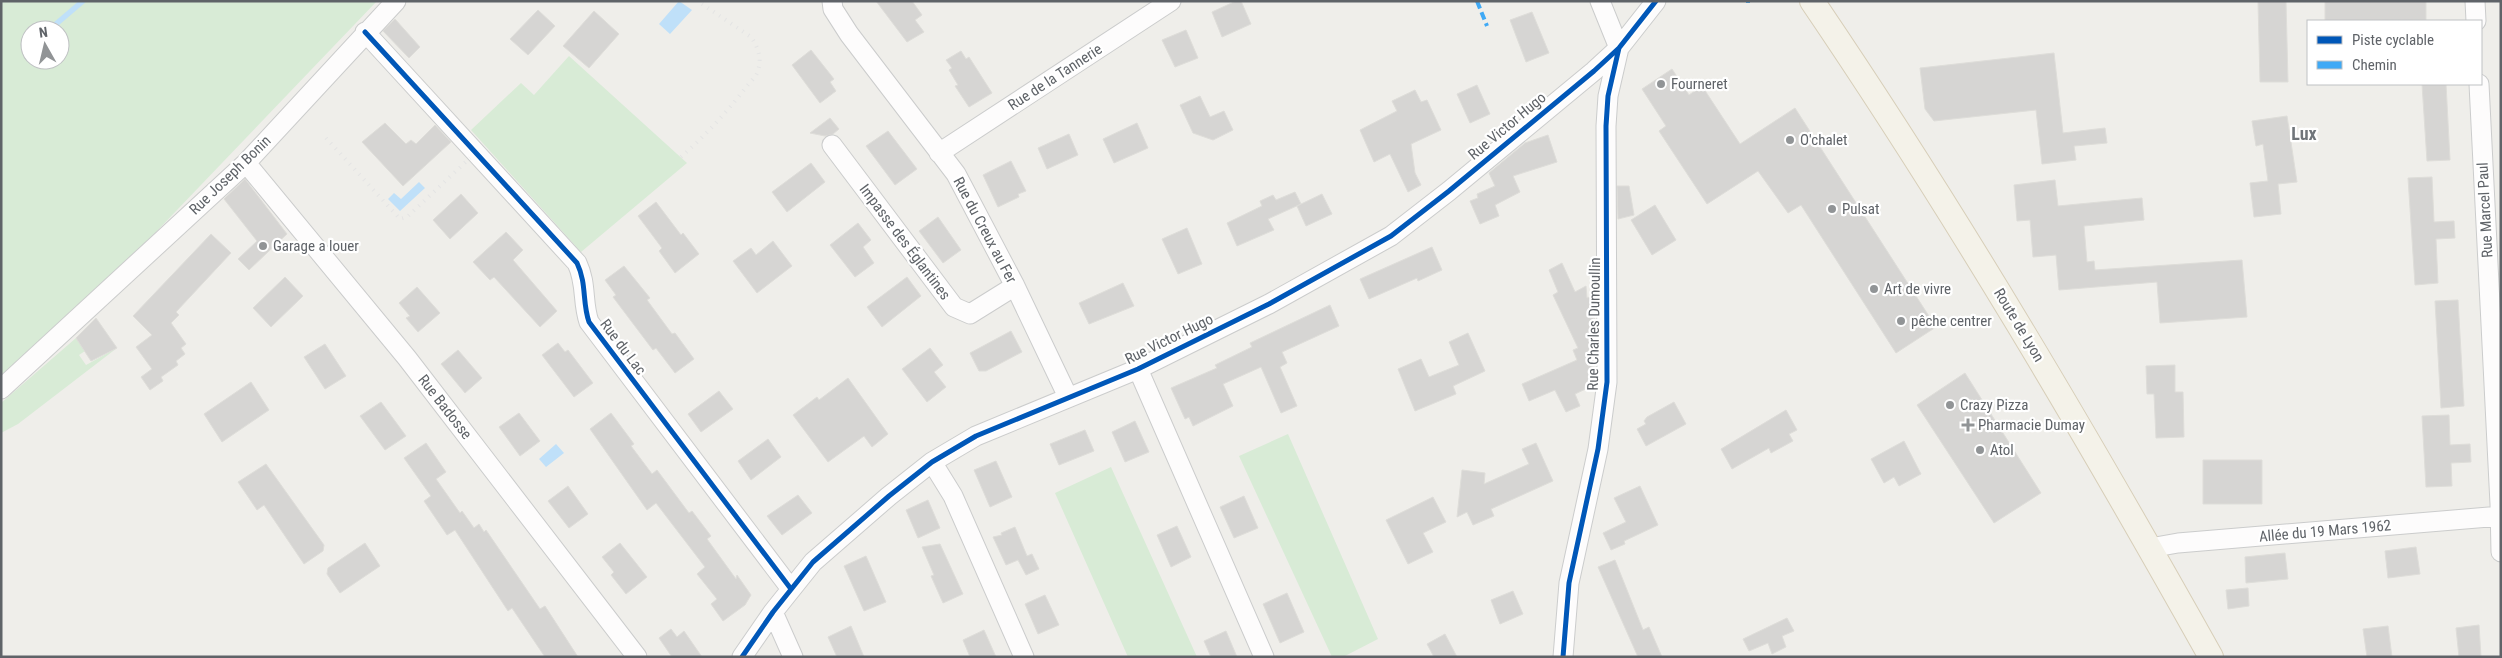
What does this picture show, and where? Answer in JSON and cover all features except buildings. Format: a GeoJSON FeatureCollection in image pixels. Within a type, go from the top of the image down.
{"type":"FeatureCollection","features":[{"type":"Feature","properties":{"kind":"main road","name":"Route de Lyon"},"geometry":{"type":"LineString","coordinates":[[1812,1],[1983,267],[2150,548],[2211,657]]}},
{"type":"Feature","properties":{"kind":"street","name":"Rue Joseph Bonin"},"geometry":{"type":"LineString","coordinates":[[1,389],[246,163],[365,32],[396,1]]}},
{"type":"Feature","properties":{"kind":"street","name":"Rue du Creux au Fer"},"geometry":{"type":"LineString","coordinates":[[832,1],[833,9],[849,34],[956,174],[1015,286],[1068,397]]}},
{"type":"Feature","properties":{"kind":"street","name":"Rue de la Tannerie"},"geometry":{"type":"LineString","coordinates":[[939,153],[1171,1]]}},
{"type":"Feature","properties":{"kind":"street"},"geometry":{"type":"LineString","coordinates":[[1600,1],[1619,48]]}},
{"type":"Feature","properties":{"kind":"street","name":"Rue Charles Dumoullin"},"geometry":{"type":"LineString","coordinates":[[1563,657],[1569,583],[1598,449],[1607,382],[1606,109],[1619,48],[1656,1]]}},
{"type":"Feature","properties":{"kind":"street"},"geometry":{"type":"LineString","coordinates":[[2474,1],[2476,20]]}},
{"type":"Feature","properties":{"kind":"street","name":"Rue du Lac"},"geometry":{"type":"LineString","coordinates":[[365,32],[577,263],[584,277],[585,310],[593,328],[791,589]]}},
{"type":"Feature","properties":{"kind":"street","name":"Rue Victor Hugo"},"geometry":{"type":"LineString","coordinates":[[742,657],[773,612],[813,562],[889,496],[932,462],[976,436],[1138,368],[1269,304],[1391,236],[1449,191],[1594,71],[1619,48]]}},
{"type":"Feature","properties":{"kind":"street","name":"Rue Marcel Paul"},"geometry":{"type":"LineString","coordinates":[[2478,85],[2501,552]]}},
{"type":"Feature","properties":{"kind":"street","name":"Impasse des Églantines"},"geometry":{"type":"LineString","coordinates":[[832,145],[954,307],[970,314],[1015,286]]}},
{"type":"Feature","properties":{"kind":"street","name":"Rue Badosse"},"geometry":{"type":"LineString","coordinates":[[246,163],[407,358],[637,657]]}},
{"type":"Feature","properties":{"kind":"street","name":"Rue Victor Hugo"},"geometry":{"type":"LineString","coordinates":[[1138,368],[1264,657]]}},
{"type":"Feature","properties":{"kind":"street"},"geometry":{"type":"LineString","coordinates":[[932,462],[953,496],[1024,657]]}},
{"type":"Feature","properties":{"kind":"street","name":"Allée du 19 Mars 1962"},"geometry":{"type":"LineString","coordinates":[[2150,548],[2178,543],[2500,516]]}},
{"type":"Feature","properties":{"kind":"street"},"geometry":{"type":"LineString","coordinates":[[773,612],[793,657]]}},
{"type":"Feature","properties":{"kind":"green space"},"geometry":{"type":"Polygon","coordinates":[[[1,1],[377,1],[66,326],[1,383],[1,1]]]}},
{"type":"Feature","properties":{"kind":"green space"},"geometry":{"type":"Polygon","coordinates":[[[569,56],[687,163],[581,252],[471,130],[521,83],[534,95],[569,56]]]}},
{"type":"Feature","properties":{"kind":"green space"},"geometry":{"type":"Polygon","coordinates":[[[76,338],[85,351],[79,355],[86,365],[117,348],[18,424],[1,433],[1,403],[76,338]]]}},
{"type":"Feature","properties":{"kind":"green space"},"geometry":{"type":"Polygon","coordinates":[[[1288,434],[1378,639],[1343,657],[1332,657],[1239,456],[1288,434]]]}},
{"type":"Feature","properties":{"kind":"green space"},"geometry":{"type":"Polygon","coordinates":[[[1111,467],[1197,657],[1128,657],[1055,493],[1111,467]]]}},
{"type":"Feature","properties":{"kind":"water"},"geometry":{"type":"Polygon","coordinates":[[[679,1],[692,10],[670,34],[659,24],[679,1]]]}},
{"type":"Feature","properties":{"kind":"water"},"geometry":{"type":"Polygon","coordinates":[[[419,182],[425,188],[400,211],[388,199],[394,193],[401,199],[419,182]]]}},
{"type":"Feature","properties":{"kind":"water"},"geometry":{"type":"Polygon","coordinates":[[[556,444],[564,453],[546,467],[539,459],[556,444]]]}},
{"type":"Feature","properties":{"kind":"waterway"},"geometry":{"type":"LineString","coordinates":[[61,20],[83,1]]}},
{"type":"Feature","properties":{"kind":"railway"},"geometry":{"type":"LineString","coordinates":[[681,157],[732,105],[755,76],[760,61],[759,53],[751,37],[702,4]]}},
{"type":"Feature","properties":{"kind":"railway"},"geometry":{"type":"LineString","coordinates":[[326,138],[400,219],[407,217],[470,158]]}},
{"type":"Feature","properties":{"kind":"marked path"},"geometry":{"type":"LineString","coordinates":[[1477,1],[1487,26]]}},
{"type":"Feature","properties":{"kind":"cycle path"},"geometry":{"type":"LineString","coordinates":[[1563,657],[1569,583],[1598,449],[1607,382],[1606,126],[1608,96],[1619,48],[1656,1]]}},
{"type":"Feature","properties":{"kind":"cycle path"},"geometry":{"type":"LineString","coordinates":[[365,32],[577,263],[582,278],[589,322],[791,589]]}},
{"type":"Feature","properties":{"kind":"cycle path"},"geometry":{"type":"LineString","coordinates":[[742,657],[773,612],[813,562],[889,496],[932,462],[976,436],[1138,369],[1269,304],[1391,236],[1449,191],[1594,71],[1619,48]]}},
{"type":"Feature","properties":{"kind":"place","name":"Fourneret"},"geometry":{"type":"Point","coordinates":[1661,84]}},
{"type":"Feature","properties":{"kind":"place","name":"O'chalet"},"geometry":{"type":"Point","coordinates":[1790,140]}},
{"type":"Feature","properties":{"kind":"place","name":"Pulsat"},"geometry":{"type":"Point","coordinates":[1832,209]}},
{"type":"Feature","properties":{"kind":"place","name":"Garage a louer"},"geometry":{"type":"Point","coordinates":[263,246]}},
{"type":"Feature","properties":{"kind":"place","name":"Art de vivre"},"geometry":{"type":"Point","coordinates":[1874,289]}},
{"type":"Feature","properties":{"kind":"place","name":"pêche centrer"},"geometry":{"type":"Point","coordinates":[1901,321]}},
{"type":"Feature","properties":{"kind":"place","name":"Crazy Pizza"},"geometry":{"type":"Point","coordinates":[1950,405]}},
{"type":"Feature","properties":{"kind":"place","name":"Pharmacie Dumay"},"geometry":{"type":"Point","coordinates":[1968,425]}},
{"type":"Feature","properties":{"kind":"place","name":"Atol"},"geometry":{"type":"Point","coordinates":[1980,450]}},
{"type":"Feature","properties":{"kind":"district","name":"Lux"},"geometry":{"type":"Point","coordinates":[2304,133]}}]}
